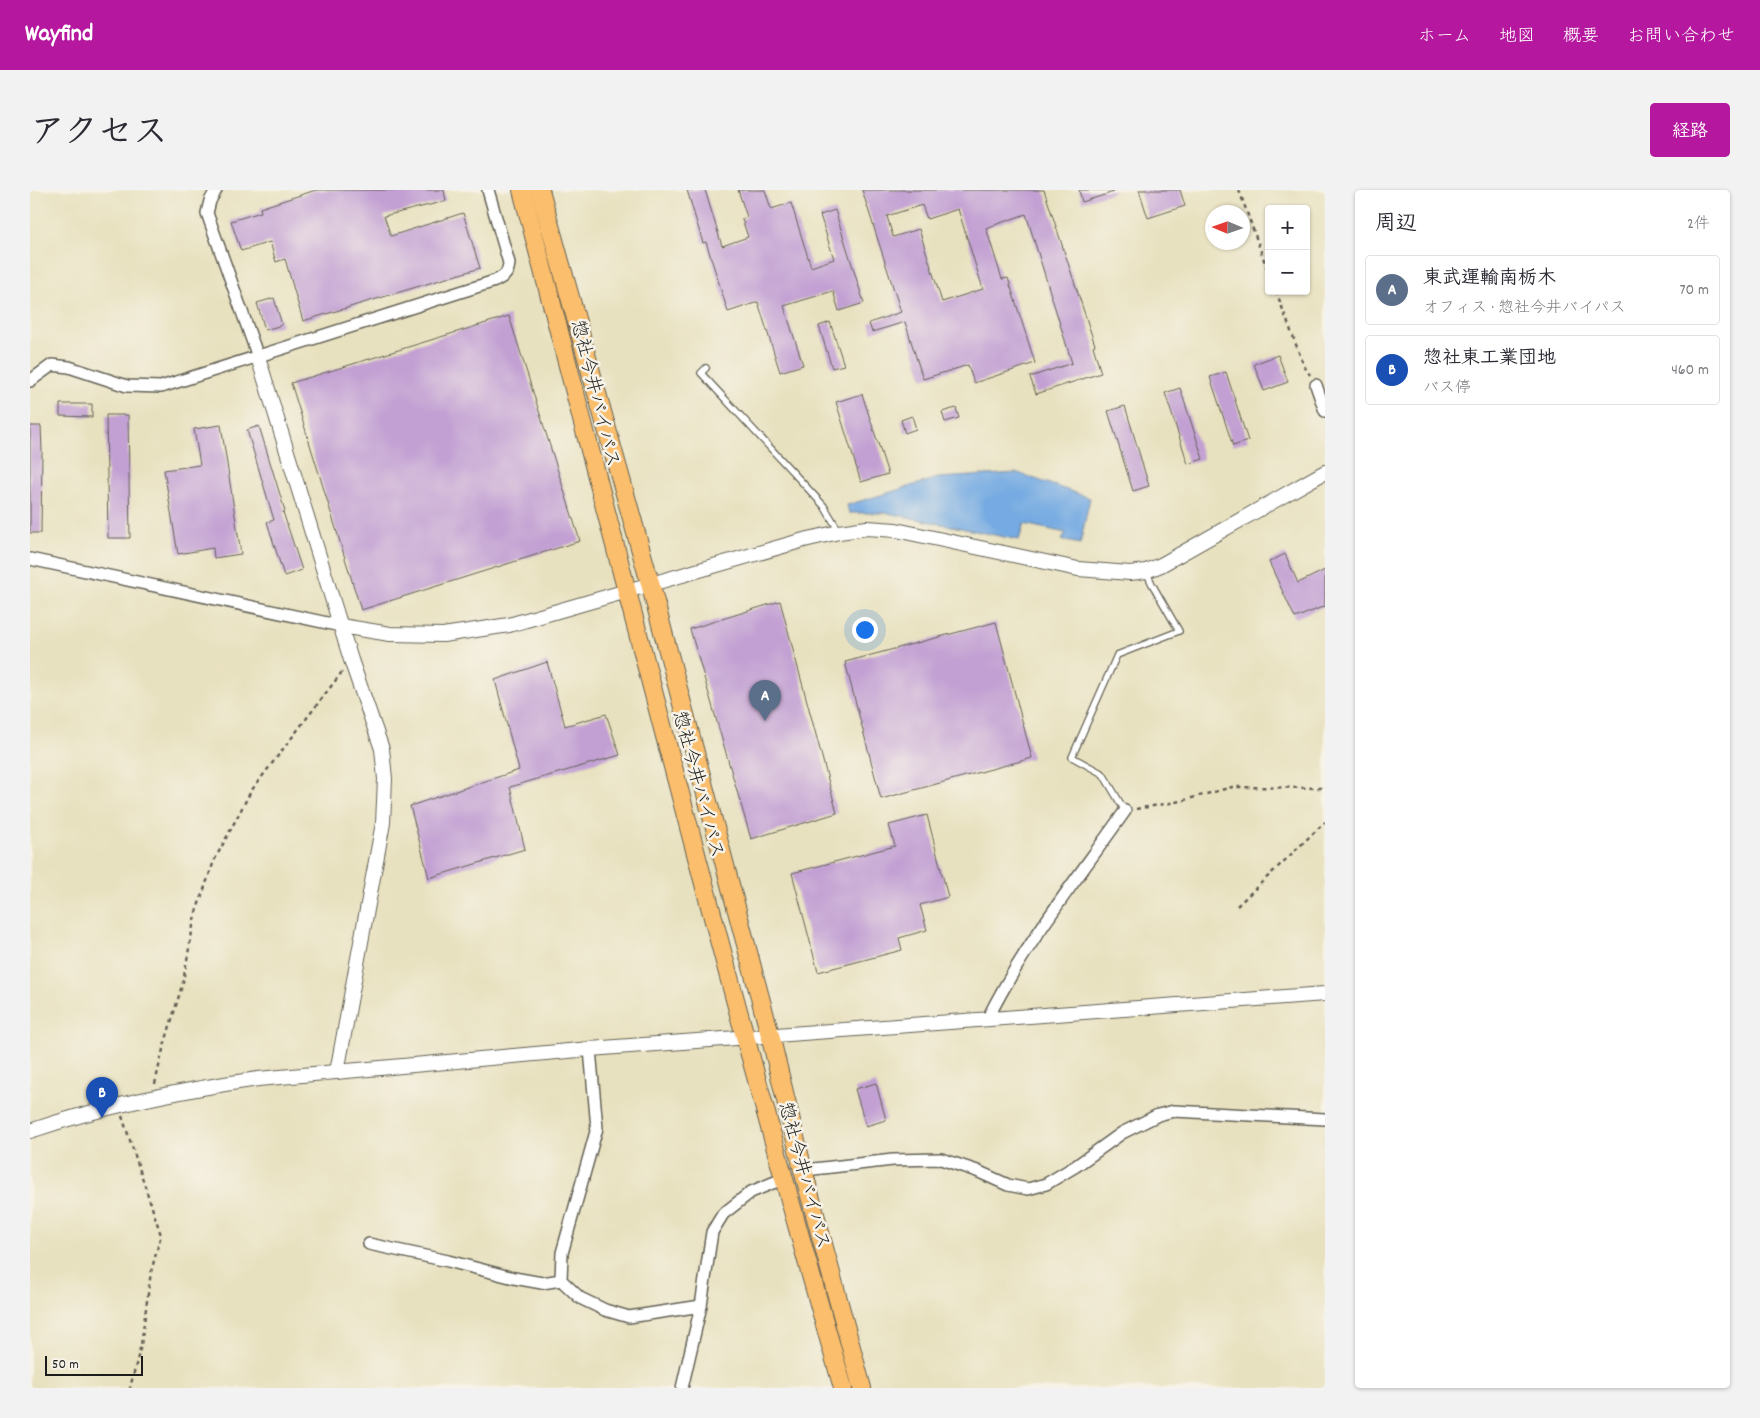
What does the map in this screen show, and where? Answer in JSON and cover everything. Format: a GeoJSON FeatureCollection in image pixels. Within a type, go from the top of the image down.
{"type":"FeatureCollection","features":[{"type":"Feature","properties":{"kind":"main road","name":"惣社今井バイパス"},"geometry":{"type":"LineString","coordinates":[[522,190],[626,590],[843,1388]]}},
{"type":"Feature","properties":{"kind":"main road","name":"惣社今井バイパス"},"geometry":{"type":"LineString","coordinates":[[540,190],[650,583],[770,1035],[803,1170],[862,1388]]}},
{"type":"Feature","properties":{"kind":"street"},"geometry":{"type":"LineString","coordinates":[[216,190],[210,201],[207,214],[258,357],[341,626],[382,749],[385,779],[383,823],[337,1072]]}},
{"type":"Feature","properties":{"kind":"street"},"geometry":{"type":"LineString","coordinates":[[30,380],[52,365],[69,367],[127,386],[161,388],[495,281],[505,276],[509,263],[488,190]]}},
{"type":"Feature","properties":{"kind":"street"},"geometry":{"type":"LineString","coordinates":[[1316,385],[1325,411]]}},
{"type":"Feature","properties":{"kind":"street"},"geometry":{"type":"LineString","coordinates":[[30,559],[341,626],[390,634],[443,635],[509,625],[650,583],[839,532],[867,528],[896,530],[1078,569],[1130,573],[1146,571],[1189,550],[1325,472]]}},
{"type":"Feature","properties":{"kind":"street"},"geometry":{"type":"LineString","coordinates":[[987,1020],[1003,988],[1030,946],[1125,811]]}},
{"type":"Feature","properties":{"kind":"street"},"geometry":{"type":"LineString","coordinates":[[30,1131],[152,1097],[258,1080],[590,1049],[1325,994]]}},
{"type":"Feature","properties":{"kind":"street"},"geometry":{"type":"LineString","coordinates":[[590,1049],[598,1128],[562,1253],[561,1280],[580,1298],[604,1310],[629,1318],[702,1306]]}},
{"type":"Feature","properties":{"kind":"street"},"geometry":{"type":"LineString","coordinates":[[814,1169],[893,1160],[941,1159],[977,1171],[1008,1185],[1028,1189],[1046,1184],[1076,1166],[1122,1133],[1158,1115],[1174,1112],[1325,1120]]}},
{"type":"Feature","properties":{"kind":"street"},"geometry":{"type":"LineString","coordinates":[[682,1388],[702,1306],[712,1232],[723,1214],[751,1192],[775,1182]]}},
{"type":"Feature","properties":{"kind":"street"},"geometry":{"type":"LineString","coordinates":[[369,1244],[514,1278],[542,1283],[561,1280]]}},
{"type":"Feature","properties":{"kind":"lane"},"geometry":{"type":"LineString","coordinates":[[706,368],[701,372],[824,506],[839,532]]}},
{"type":"Feature","properties":{"kind":"lane"},"geometry":{"type":"LineString","coordinates":[[1125,811],[1103,774],[1072,756],[1117,655],[1180,631],[1146,571]]}},
{"type":"Feature","properties":{"kind":"path"},"geometry":{"type":"LineString","coordinates":[[1239,190],[1265,263]]}},
{"type":"Feature","properties":{"kind":"path"},"geometry":{"type":"LineString","coordinates":[[1277,295],[1304,366],[1316,385]]}},
{"type":"Feature","properties":{"kind":"path"},"geometry":{"type":"LineString","coordinates":[[152,1097],[162,1053],[183,982],[195,915],[214,861],[250,791],[352,660]]}},
{"type":"Feature","properties":{"kind":"path"},"geometry":{"type":"LineString","coordinates":[[1125,811],[1181,801],[1232,787],[1325,788]]}},
{"type":"Feature","properties":{"kind":"path"},"geometry":{"type":"LineString","coordinates":[[1237,906],[1325,822]]}},
{"type":"Feature","properties":{"kind":"path"},"geometry":{"type":"LineString","coordinates":[[119,1105],[160,1234],[151,1272],[141,1345],[130,1388]]}},
{"type":"Feature","properties":{"kind":"water"},"geometry":{"type":"Polygon","coordinates":[[[1018,473],[1090,498],[1080,544],[1062,540],[1066,533],[1024,524],[1019,540],[888,513],[849,513],[847,505],[938,478],[1018,473]]]}},
{"type":"Feature","properties":{"kind":"building"},"geometry":{"type":"Polygon","coordinates":[[[316,190],[444,190],[446,201],[384,216],[391,236],[463,213],[480,268],[303,321],[285,259],[276,262],[270,242],[241,251],[231,221],[261,212],[260,208],[316,190]]]}},
{"type":"Feature","properties":{"kind":"building"},"geometry":{"type":"Polygon","coordinates":[[[687,190],[705,190],[722,246],[748,237],[742,219],[747,217],[738,190],[765,190],[771,209],[791,203],[811,267],[834,259],[820,215],[835,210],[864,303],[839,311],[833,291],[784,306],[803,365],[780,372],[758,302],[728,312],[706,242],[703,243],[687,190]]]}},
{"type":"Feature","properties":{"kind":"building"},"geometry":{"type":"Polygon","coordinates":[[[862,190],[1044,190],[1095,345],[1093,346],[1101,373],[1036,394],[1030,377],[1072,363],[1026,214],[986,228],[1002,279],[1008,278],[1035,363],[974,383],[968,365],[923,379],[905,322],[872,332],[869,323],[901,312],[862,190]],[[922,205],[887,216],[893,237],[919,229],[942,302],[983,289],[958,209],[927,219],[922,205]]]}},
{"type":"Feature","properties":{"kind":"building"},"geometry":{"type":"Polygon","coordinates":[[[1079,190],[1114,190],[1114,192],[1082,202],[1079,190]]]}},
{"type":"Feature","properties":{"kind":"building"},"geometry":{"type":"Polygon","coordinates":[[[1139,190],[1180,190],[1185,206],[1148,218],[1139,190]]]}},
{"type":"Feature","properties":{"kind":"building"},"geometry":{"type":"Polygon","coordinates":[[[274,298],[282,325],[265,330],[257,303],[274,298]]]}},
{"type":"Feature","properties":{"kind":"building"},"geometry":{"type":"Polygon","coordinates":[[[509,316],[580,541],[361,610],[291,383],[509,316]]]}},
{"type":"Feature","properties":{"kind":"building"},"geometry":{"type":"Polygon","coordinates":[[[830,322],[844,365],[832,368],[819,326],[830,322]]]}},
{"type":"Feature","properties":{"kind":"building"},"geometry":{"type":"Polygon","coordinates":[[[1278,355],[1288,382],[1264,391],[1254,364],[1278,355]]]}},
{"type":"Feature","properties":{"kind":"building"},"geometry":{"type":"Polygon","coordinates":[[[1226,372],[1248,441],[1233,446],[1210,377],[1226,372]]]}},
{"type":"Feature","properties":{"kind":"building"},"geometry":{"type":"Polygon","coordinates":[[[1180,388],[1203,459],[1188,464],[1165,393],[1180,388]]]}},
{"type":"Feature","properties":{"kind":"building"},"geometry":{"type":"Polygon","coordinates":[[[862,394],[888,474],[861,482],[836,402],[862,394]]]}},
{"type":"Feature","properties":{"kind":"building"},"geometry":{"type":"Polygon","coordinates":[[[60,404],[92,404],[92,417],[60,416],[60,404]]]}},
{"type":"Feature","properties":{"kind":"building"},"geometry":{"type":"Polygon","coordinates":[[[1125,406],[1149,486],[1133,491],[1108,411],[1125,406]]]}},
{"type":"Feature","properties":{"kind":"building"},"geometry":{"type":"Polygon","coordinates":[[[956,408],[959,418],[945,422],[942,412],[956,408]]]}},
{"type":"Feature","properties":{"kind":"building"},"geometry":{"type":"Polygon","coordinates":[[[106,415],[128,415],[130,538],[108,538],[106,415]]]}},
{"type":"Feature","properties":{"kind":"building"},"geometry":{"type":"Polygon","coordinates":[[[912,416],[916,429],[905,433],[901,420],[912,416]]]}},
{"type":"Feature","properties":{"kind":"building"},"geometry":{"type":"Polygon","coordinates":[[[221,425],[241,554],[214,558],[213,548],[178,554],[164,470],[200,465],[194,429],[221,425]]]}},
{"type":"Feature","properties":{"kind":"building"},"geometry":{"type":"Polygon","coordinates":[[[30,426],[41,426],[41,533],[30,533],[30,426]]]}},
{"type":"Feature","properties":{"kind":"building"},"geometry":{"type":"Polygon","coordinates":[[[259,426],[285,511],[283,512],[302,570],[284,576],[267,522],[274,520],[247,430],[259,426]]]}},
{"type":"Feature","properties":{"kind":"building"},"geometry":{"type":"Polygon","coordinates":[[[1285,554],[1298,583],[1325,570],[1325,606],[1295,618],[1269,562],[1285,554]]]}},
{"type":"Feature","properties":{"kind":"building"},"geometry":{"type":"Polygon","coordinates":[[[780,601],[837,813],[751,839],[690,629],[780,601]]]}},
{"type":"Feature","properties":{"kind":"building"},"geometry":{"type":"Polygon","coordinates":[[[996,622],[1032,758],[881,799],[845,662],[996,622]]]}},
{"type":"Feature","properties":{"kind":"building"},"geometry":{"type":"Polygon","coordinates":[[[547,662],[565,726],[606,714],[620,755],[510,787],[525,849],[429,878],[410,806],[519,770],[495,680],[547,662]]]}},
{"type":"Feature","properties":{"kind":"building"},"geometry":{"type":"Polygon","coordinates":[[[927,815],[948,897],[920,905],[927,930],[899,938],[902,950],[818,972],[792,873],[895,846],[889,825],[927,815]]]}},
{"type":"Feature","properties":{"kind":"building"},"geometry":{"type":"Polygon","coordinates":[[[876,1083],[886,1120],[866,1126],[855,1089],[876,1083]]]}},
{"type":"Feature","properties":{"kind":"place","name":"東武運輸南栃木"},"geometry":{"type":"Point","coordinates":[765,721]}},
{"type":"Feature","properties":{"kind":"place","name":"惣社東工業団地"},"geometry":{"type":"Point","coordinates":[102,1118]}}]}
